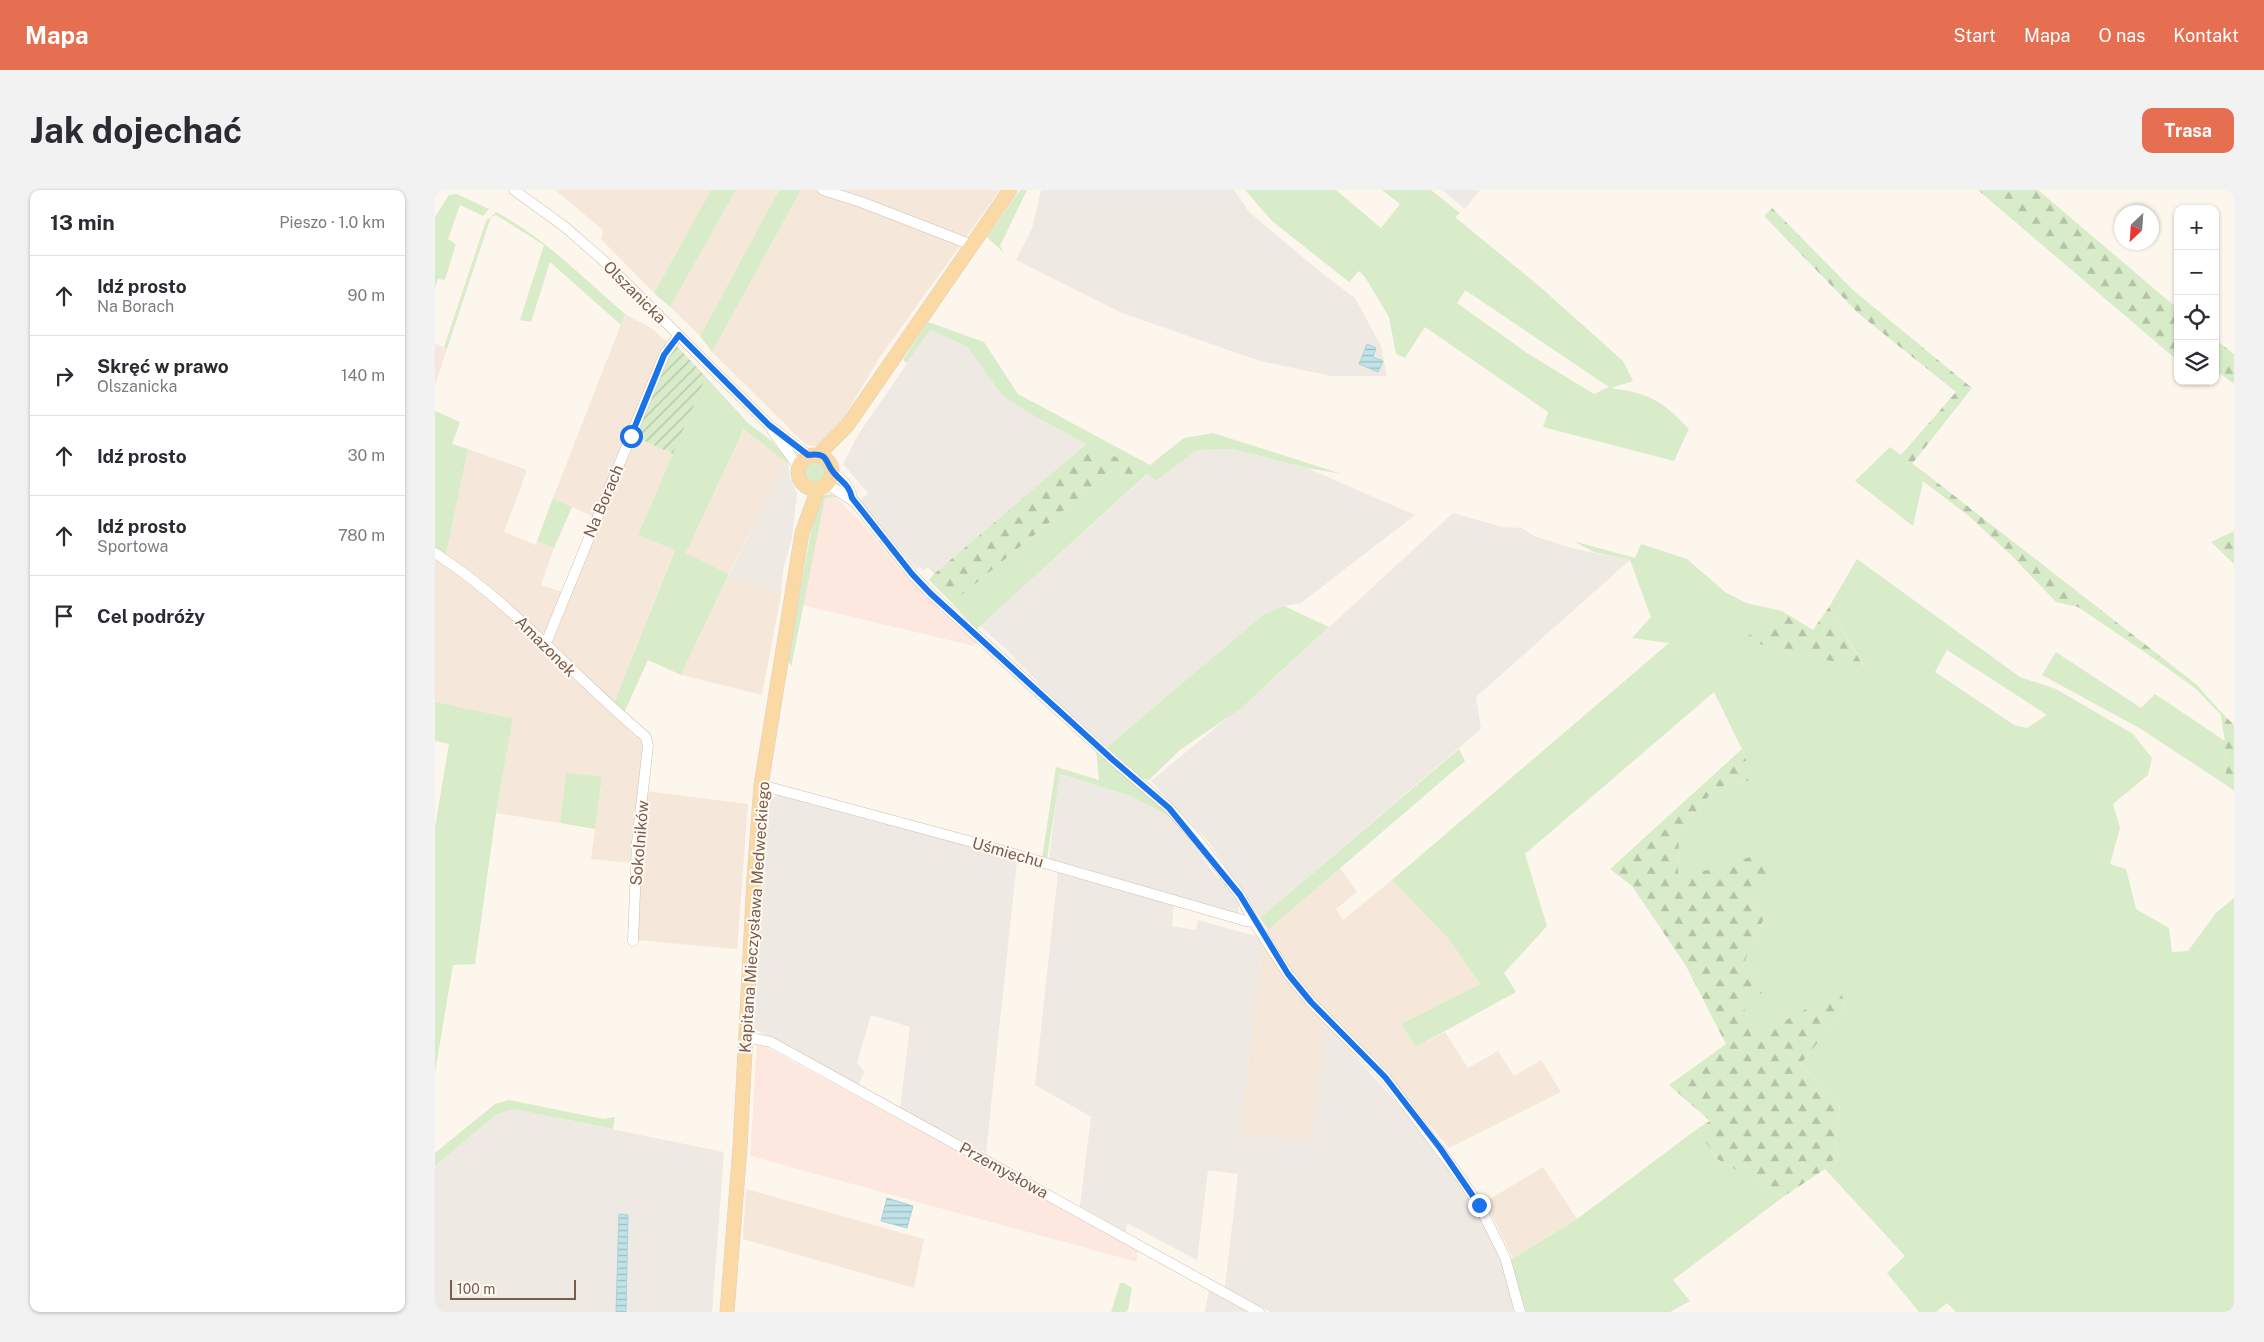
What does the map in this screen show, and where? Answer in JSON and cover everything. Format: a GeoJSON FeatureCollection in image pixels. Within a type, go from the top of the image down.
{"type":"FeatureCollection","features":[{"type":"Feature","properties":{"kind":"main road"},"geometry":{"type":"LineString","coordinates":[[820,472],[798,466],[798,477],[820,472],[847,426],[1010,190]]}},
{"type":"Feature","properties":{"kind":"main road","name":"Kapitana Mieczysława Medweckiego"},"geometry":{"type":"LineString","coordinates":[[727,1312],[740,1147],[761,785],[769,724],[804,525],[820,472]]}},
{"type":"Feature","properties":{"kind":"street","name":"Olszanicka"},"geometry":{"type":"LineString","coordinates":[[513,190],[547,212],[587,246],[769,425],[820,472],[852,498],[912,574],[930,593],[1113,760],[1169,808],[1240,895],[1254,922]]}},
{"type":"Feature","properties":{"kind":"street"},"geometry":{"type":"LineString","coordinates":[[823,190],[861,202],[972,245]]}},
{"type":"Feature","properties":{"kind":"street","name":"Na Borach"},"geometry":{"type":"LineString","coordinates":[[546,643],[664,355],[679,335]]}},
{"type":"Feature","properties":{"kind":"street","name":"Olszanicka"},"geometry":{"type":"LineString","coordinates":[[769,425],[798,466]]}},
{"type":"Feature","properties":{"kind":"street","name":"Amazonek"},"geometry":{"type":"LineString","coordinates":[[435,554],[489,591],[546,643],[550,650],[578,678],[646,737],[648,746]]}},
{"type":"Feature","properties":{"kind":"street","name":"Sokolników"},"geometry":{"type":"LineString","coordinates":[[633,941],[637,842],[648,746]]}},
{"type":"Feature","properties":{"kind":"street","name":"Uśmiechu"},"geometry":{"type":"LineString","coordinates":[[761,785],[965,840],[1254,922]]}},
{"type":"Feature","properties":{"kind":"street"},"geometry":{"type":"LineString","coordinates":[[1254,922],[1288,974],[1308,999],[1385,1077],[1460,1176],[1479,1205],[1505,1257],[1520,1312]]}},
{"type":"Feature","properties":{"kind":"street","name":"Przemysłowa"},"geometry":{"type":"LineString","coordinates":[[746,1037],[771,1042],[1259,1312]]}},
{"type":"Feature","properties":{"kind":"shaded area"},"geometry":{"type":"Polygon","coordinates":[[[555,190],[711,190],[654,293],[601,239],[603,230],[555,190]]]}},
{"type":"Feature","properties":{"kind":"shaded area"},"geometry":{"type":"Polygon","coordinates":[[[736,190],[779,190],[700,336],[670,307],[736,190]]]}},
{"type":"Feature","properties":{"kind":"shaded area"},"geometry":{"type":"Polygon","coordinates":[[[801,190],[1000,190],[878,360],[842,421],[823,443],[815,446],[806,445],[712,352],[801,190]]]}},
{"type":"Feature","properties":{"kind":"shaded area"},"geometry":{"type":"Polygon","coordinates":[[[1041,190],[1234,190],[1249,212],[1324,275],[1355,298],[1381,346],[1387,376],[1331,376],[1260,361],[1122,313],[1016,260],[1032,229],[1041,190]]]}},
{"type":"Feature","properties":{"kind":"shaded area"},"geometry":{"type":"Polygon","coordinates":[[[1442,190],[1480,190],[1465,209],[1442,190]]]}},
{"type":"Feature","properties":{"kind":"shaded area"},"geometry":{"type":"Polygon","coordinates":[[[625,314],[651,328],[667,342],[594,517],[553,498],[625,314]]]}},
{"type":"Feature","properties":{"kind":"shaded area"},"geometry":{"type":"Polygon","coordinates":[[[930,330],[968,346],[1002,395],[1031,414],[1086,444],[934,574],[928,567],[924,571],[920,567],[917,569],[860,501],[868,493],[843,464],[858,435],[930,330]]]}},
{"type":"Feature","properties":{"kind":"shaded area"},"geometry":{"type":"Polygon","coordinates":[[[435,343],[447,349],[435,385],[435,343]]]}},
{"type":"Feature","properties":{"kind":"shaded area"},"geometry":{"type":"Polygon","coordinates":[[[745,428],[786,462],[729,574],[686,553],[745,428]]]}},
{"type":"Feature","properties":{"kind":"shaded area"},"geometry":{"type":"Polygon","coordinates":[[[634,436],[673,454],[638,535],[675,549],[614,703],[552,642],[634,436]]]}},
{"type":"Feature","properties":{"kind":"shaded area"},"geometry":{"type":"Polygon","coordinates":[[[468,449],[527,470],[504,532],[536,545],[537,541],[554,548],[541,585],[562,592],[547,632],[542,633],[529,625],[446,555],[468,449]]]}},
{"type":"Feature","properties":{"kind":"shaded area"},"geometry":{"type":"Polygon","coordinates":[[[1233,449],[1307,468],[1415,515],[1301,603],[1284,606],[1264,614],[1107,747],[1055,700],[1007,650],[980,626],[1148,474],[1156,481],[1197,450],[1233,449]]]}},
{"type":"Feature","properties":{"kind":"shaded area"},"geometry":{"type":"Polygon","coordinates":[[[786,462],[790,478],[797,493],[792,538],[783,570],[781,595],[728,577],[786,462]]]}},
{"type":"Feature","properties":{"kind":"shaded area"},"geometry":{"type":"Polygon","coordinates":[[[836,497],[865,526],[900,570],[977,640],[974,646],[802,605],[825,498],[836,497]]]}},
{"type":"Feature","properties":{"kind":"shaded area"},"geometry":{"type":"Polygon","coordinates":[[[1453,513],[1502,527],[1522,528],[1534,536],[1575,549],[1630,560],[1476,697],[1481,729],[1260,918],[1208,841],[1151,781],[1261,690],[1453,513]]]}},
{"type":"Feature","properties":{"kind":"shaded area"},"geometry":{"type":"Polygon","coordinates":[[[435,559],[519,622],[570,674],[645,739],[631,863],[591,859],[602,778],[566,774],[560,823],[496,813],[513,718],[435,702],[435,559]]]}},
{"type":"Feature","properties":{"kind":"shaded area"},"geometry":{"type":"Polygon","coordinates":[[[728,577],[781,595],[762,695],[681,675],[728,577]]]}},
{"type":"Feature","properties":{"kind":"shaded area"},"geometry":{"type":"Polygon","coordinates":[[[1059,774],[1130,796],[1175,819],[1210,868],[1219,879],[1224,879],[1240,903],[1237,914],[1049,860],[1059,774]]]}},
{"type":"Feature","properties":{"kind":"shaded area"},"geometry":{"type":"Polygon","coordinates":[[[646,791],[748,804],[737,949],[635,940],[640,840],[646,791]]]}},
{"type":"Feature","properties":{"kind":"shaded area"},"geometry":{"type":"Polygon","coordinates":[[[782,792],[1017,861],[986,1153],[900,1109],[910,1027],[871,1015],[857,1063],[865,1072],[857,1086],[754,1029],[766,808],[771,799],[782,792]]]}},
{"type":"Feature","properties":{"kind":"shaded area"},"geometry":{"type":"Polygon","coordinates":[[[1340,868],[1357,892],[1336,909],[1343,920],[1392,880],[1446,935],[1480,984],[1401,1024],[1416,1047],[1445,1032],[1468,1068],[1498,1051],[1514,1076],[1541,1060],[1561,1092],[1449,1148],[1366,1051],[1359,1059],[1326,1023],[1311,1142],[1240,1133],[1263,939],[1260,936],[1340,868]]]}},
{"type":"Feature","properties":{"kind":"shaded area"},"geometry":{"type":"Polygon","coordinates":[[[1058,872],[1174,903],[1172,926],[1196,930],[1198,920],[1263,938],[1240,1133],[1311,1141],[1326,1023],[1437,1148],[1481,1214],[1503,1259],[1514,1304],[1513,1312],[1270,1312],[1225,1287],[1238,1174],[1208,1170],[1197,1260],[1127,1223],[1126,1232],[1080,1206],[1091,1117],[1035,1085],[1058,872]]]}},
{"type":"Feature","properties":{"kind":"shaded area"},"geometry":{"type":"Polygon","coordinates":[[[757,1042],[1137,1250],[1137,1262],[750,1156],[757,1042]]]}},
{"type":"Feature","properties":{"kind":"shaded area"},"geometry":{"type":"Polygon","coordinates":[[[513,1109],[724,1152],[712,1312],[435,1312],[435,1166],[497,1114],[513,1109]]]}},
{"type":"Feature","properties":{"kind":"shaded area"},"geometry":{"type":"Polygon","coordinates":[[[1543,1167],[1577,1219],[1513,1258],[1485,1202],[1543,1167]]]}},
{"type":"Feature","properties":{"kind":"shaded area"},"geometry":{"type":"Polygon","coordinates":[[[746,1189],[924,1239],[914,1288],[743,1239],[746,1189]]]}},
{"type":"Feature","properties":{"kind":"shaded area"},"geometry":{"type":"Polygon","coordinates":[[[1209,1289],[1252,1312],[1205,1312],[1209,1289]]]}},
{"type":"Feature","properties":{"kind":"green space"},"geometry":{"type":"Polygon","coordinates":[[[711,190],[736,190],[670,307],[654,293],[711,190]]]}},
{"type":"Feature","properties":{"kind":"green space"},"geometry":{"type":"Polygon","coordinates":[[[779,190],[801,190],[712,352],[700,336],[779,190]]]}},
{"type":"Feature","properties":{"kind":"green space"},"geometry":{"type":"Polygon","coordinates":[[[1020,190],[1027,190],[1000,246],[1004,253],[987,237],[1020,190]]]}},
{"type":"Feature","properties":{"kind":"green space"},"geometry":{"type":"Polygon","coordinates":[[[1245,190],[1336,190],[1381,228],[1400,204],[1382,190],[1431,190],[1460,213],[1455,217],[1539,286],[1623,361],[1633,381],[1611,388],[1636,393],[1655,400],[1671,411],[1689,429],[1674,461],[1543,427],[1548,412],[1425,327],[1405,358],[1396,354],[1389,317],[1365,277],[1359,271],[1349,282],[1272,221],[1245,190]],[[1465,290],[1457,303],[1527,353],[1594,394],[1609,387],[1465,290]]]}},
{"type":"Feature","properties":{"kind":"green space"},"geometry":{"type":"Polygon","coordinates":[[[1978,190],[2038,190],[2174,306],[2174,358],[1978,190]]]}},
{"type":"Feature","properties":{"kind":"green space"},"geometry":{"type":"Polygon","coordinates":[[[457,194],[489,209],[483,216],[460,205],[448,239],[456,244],[445,280],[438,279],[435,288],[435,217],[449,195],[457,194]]]}},
{"type":"Feature","properties":{"kind":"green space"},"geometry":{"type":"Polygon","coordinates":[[[1772,208],[1853,290],[1972,388],[1912,464],[1900,456],[1956,392],[1859,314],[1764,216],[1772,208]]]}},
{"type":"Feature","properties":{"kind":"green space"},"geometry":{"type":"Polygon","coordinates":[[[496,212],[514,222],[547,246],[625,314],[621,325],[550,262],[531,322],[520,320],[544,245],[496,215],[491,217],[447,349],[444,347],[486,221],[496,212]]]}},
{"type":"Feature","properties":{"kind":"green space"},"geometry":{"type":"Polygon","coordinates":[[[928,322],[984,342],[1018,394],[1150,465],[1184,438],[1213,433],[1342,474],[1307,468],[1233,449],[1197,450],[1156,481],[1147,474],[977,629],[952,603],[1115,468],[1143,469],[1086,444],[1031,414],[1002,395],[967,346],[930,330],[907,363],[903,360],[928,322]]]}},
{"type":"Feature","properties":{"kind":"green space"},"geometry":{"type":"Polygon","coordinates":[[[2219,342],[2234,354],[2234,384],[2221,374],[2219,375],[2219,342]]]}},
{"type":"Feature","properties":{"kind":"green space"},"geometry":{"type":"Polygon","coordinates":[[[677,346],[706,377],[673,454],[634,436],[671,349],[677,346]]]}},
{"type":"Feature","properties":{"kind":"green space"},"geometry":{"type":"Polygon","coordinates":[[[706,377],[748,423],[772,441],[787,459],[790,478],[786,462],[744,429],[686,553],[729,574],[681,675],[648,660],[624,713],[614,703],[675,550],[638,535],[706,377]]]}},
{"type":"Feature","properties":{"kind":"green space"},"geometry":{"type":"Polygon","coordinates":[[[435,411],[460,422],[452,444],[468,449],[446,555],[435,549],[435,411]]]}},
{"type":"Feature","properties":{"kind":"green space"},"geometry":{"type":"Polygon","coordinates":[[[1086,444],[1144,469],[1130,481],[1115,468],[952,603],[929,580],[934,574],[1086,444]]]}},
{"type":"Feature","properties":{"kind":"green space"},"geometry":{"type":"Polygon","coordinates":[[[1890,447],[1925,473],[1913,526],[1855,481],[1890,447]]]}},
{"type":"Feature","properties":{"kind":"green space"},"geometry":{"type":"Polygon","coordinates":[[[814,459],[823,463],[827,472],[823,481],[814,485],[805,481],[801,472],[805,463],[814,459]]]}},
{"type":"Feature","properties":{"kind":"green space"},"geometry":{"type":"Polygon","coordinates":[[[1925,473],[2160,656],[2156,660],[2078,607],[2056,602],[2011,555],[1970,517],[1923,481],[1925,473]]]}},
{"type":"Feature","properties":{"kind":"green space"},"geometry":{"type":"Polygon","coordinates":[[[831,494],[836,497],[825,498],[791,667],[788,659],[813,520],[819,500],[824,495],[831,494]]]}},
{"type":"Feature","properties":{"kind":"green space"},"geometry":{"type":"Polygon","coordinates":[[[553,498],[572,507],[554,548],[537,541],[553,498]]]}},
{"type":"Feature","properties":{"kind":"green space"},"geometry":{"type":"Polygon","coordinates":[[[2234,531],[2234,564],[2211,542],[2234,531]]]}},
{"type":"Feature","properties":{"kind":"green space"},"geometry":{"type":"Polygon","coordinates":[[[1573,541],[1635,558],[1641,544],[1687,559],[1725,592],[1746,603],[1782,611],[1744,640],[1864,666],[1829,607],[1857,559],[2020,677],[2056,689],[2133,734],[2152,758],[2148,775],[2113,804],[2120,828],[2110,864],[2126,869],[2136,909],[2169,928],[2172,952],[2188,951],[2216,913],[2234,898],[2234,1312],[1956,1312],[1947,1303],[1936,1312],[1919,1312],[1887,1273],[1905,1256],[1825,1169],[1834,1159],[1840,1102],[1800,1065],[1845,1008],[1841,991],[1755,1038],[1735,986],[1769,979],[1742,967],[1765,916],[1749,901],[1753,856],[1678,880],[1679,834],[1715,788],[1753,780],[1742,749],[1714,692],[1525,854],[1547,926],[1504,973],[1516,992],[1416,1047],[1401,1024],[1480,984],[1448,938],[1392,880],[1669,643],[1632,638],[1651,617],[1630,560],[1594,552],[1573,541]],[[1947,650],[1935,672],[2014,725],[2027,728],[2047,715],[1947,650]]]}},
{"type":"Feature","properties":{"kind":"green space"},"geometry":{"type":"Polygon","coordinates":[[[1284,606],[1329,627],[1240,709],[1180,750],[1149,780],[1142,778],[1107,747],[1264,614],[1284,606]]]}},
{"type":"Feature","properties":{"kind":"green space"},"geometry":{"type":"Polygon","coordinates":[[[1829,607],[1864,667],[1743,640],[1782,611],[1813,630],[1829,607]]]}},
{"type":"Feature","properties":{"kind":"green space"},"geometry":{"type":"Polygon","coordinates":[[[2056,652],[2141,708],[2155,694],[2225,741],[2226,785],[2141,729],[2042,675],[2056,652]]]}},
{"type":"Feature","properties":{"kind":"green space"},"geometry":{"type":"Polygon","coordinates":[[[2160,656],[2197,685],[2220,711],[2221,715],[2196,689],[2156,660],[2160,656]]]}},
{"type":"Feature","properties":{"kind":"green space"},"geometry":{"type":"Polygon","coordinates":[[[435,702],[513,718],[496,813],[475,964],[453,965],[435,1072],[435,827],[449,744],[435,741],[435,702]]]}},
{"type":"Feature","properties":{"kind":"green space"},"geometry":{"type":"Polygon","coordinates":[[[2220,711],[2234,725],[2234,791],[2226,785],[2225,741],[2220,711]]]}},
{"type":"Feature","properties":{"kind":"green space"},"geometry":{"type":"Polygon","coordinates":[[[1459,749],[1465,761],[1268,930],[1260,918],[1459,749]]]}},
{"type":"Feature","properties":{"kind":"green space"},"geometry":{"type":"Polygon","coordinates":[[[1742,749],[1753,780],[1715,788],[1679,834],[1678,879],[1753,856],[1768,871],[1749,901],[1765,916],[1742,967],[1769,979],[1761,994],[1735,986],[1755,1037],[1841,990],[1845,1008],[1800,1065],[1840,1102],[1834,1159],[1825,1169],[1783,1197],[1717,1159],[1697,1129],[1710,1121],[1669,1085],[1726,1044],[1686,966],[1632,886],[1610,869],[1742,749]]]}},
{"type":"Feature","properties":{"kind":"green space"},"geometry":{"type":"Polygon","coordinates":[[[1096,750],[1175,819],[1130,796],[1060,774],[1047,859],[1042,858],[1056,767],[1099,780],[1096,750]]]}},
{"type":"Feature","properties":{"kind":"green space"},"geometry":{"type":"Polygon","coordinates":[[[566,773],[602,777],[595,829],[560,823],[566,773]]]}},
{"type":"Feature","properties":{"kind":"green space"},"geometry":{"type":"Polygon","coordinates":[[[509,1100],[603,1119],[615,1117],[613,1129],[513,1109],[497,1114],[435,1166],[435,1153],[495,1104],[509,1100]]]}},
{"type":"Feature","properties":{"kind":"green space"},"geometry":{"type":"Polygon","coordinates":[[[1697,1129],[1717,1159],[1783,1197],[1673,1280],[1690,1301],[1670,1312],[1526,1312],[1510,1260],[1577,1219],[1697,1129]]]}},
{"type":"Feature","properties":{"kind":"green space"},"geometry":{"type":"Polygon","coordinates":[[[1120,1283],[1124,1283],[1132,1288],[1128,1310],[1126,1312],[1111,1312],[1120,1283]]]}},
{"type":"Feature","properties":{"kind":"water"},"geometry":{"type":"Polygon","coordinates":[[[1367,344],[1376,348],[1373,357],[1383,361],[1378,372],[1359,364],[1367,344]]]}},
{"type":"Feature","properties":{"kind":"water"},"geometry":{"type":"Polygon","coordinates":[[[887,1198],[913,1206],[907,1228],[881,1221],[887,1198]]]}},
{"type":"Feature","properties":{"kind":"water"},"geometry":{"type":"Polygon","coordinates":[[[619,1214],[628,1215],[626,1312],[616,1312],[619,1214]]]}},
{"type":"Feature","properties":{"kind":"route"},"geometry":{"type":"LineString","coordinates":[[631,436],[664,355],[679,335],[769,425],[808,455],[818,454],[826,458],[832,472],[845,482],[851,491],[852,498],[868,519],[912,574],[930,593],[1113,760],[1169,808],[1196,838],[1240,895],[1251,912],[1254,922],[1288,974],[1311,1002],[1385,1077],[1405,1101],[1479,1205]]}}]}
